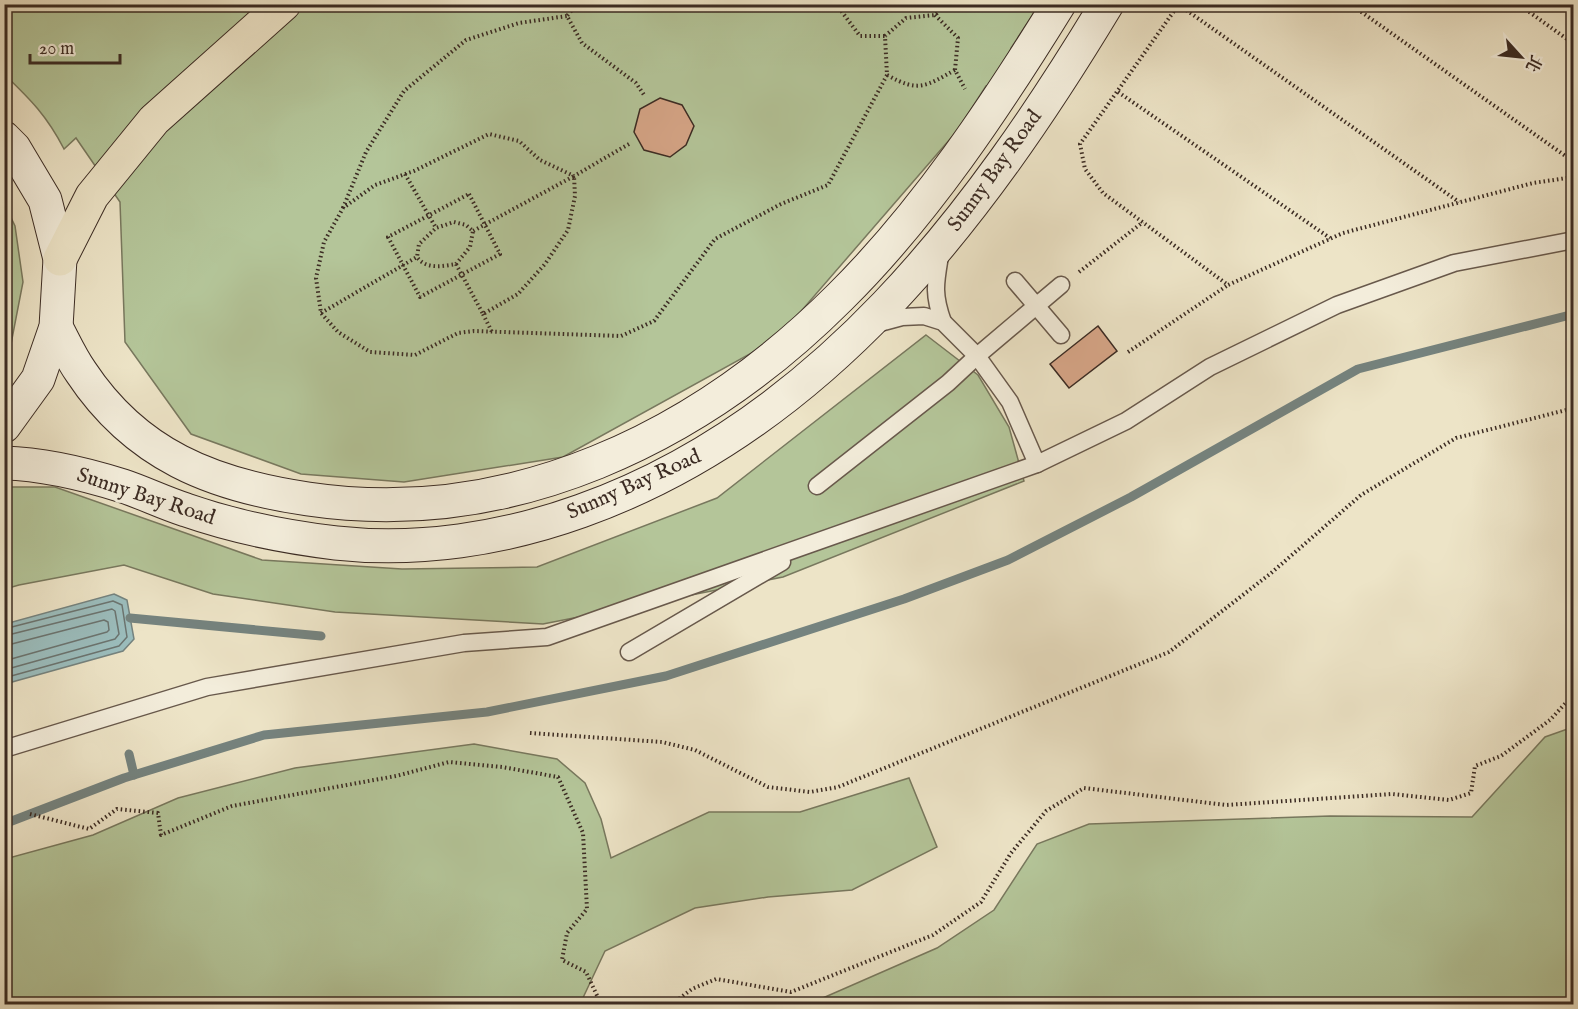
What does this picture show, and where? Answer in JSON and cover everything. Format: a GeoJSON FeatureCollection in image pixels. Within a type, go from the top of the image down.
{"type":"FeatureCollection","features":[{"type":"Feature","properties":{"kind":"highway"},"geometry":{"type":"LineString","coordinates":[[60,259],[92,196],[154,120],[284,4]]}},
{"type":"Feature","properties":{"kind":"main road","name":"Sunny Bay Road"},"geometry":{"type":"LineString","coordinates":[[56,327],[78,369],[93,390],[122,422],[157,450],[199,471],[290,496],[365,505],[407,505],[487,496],[549,480],[608,459],[681,422],[753,373],[840,297],[868,268],[914,213],[983,122],[1059,4]]}},
{"type":"Feature","properties":{"kind":"main road","name":"Sunny Bay Road"},"geometry":{"type":"LineString","coordinates":[[4,463],[34,464],[122,486],[239,527],[288,537],[341,544],[394,546],[449,542],[503,534],[605,503],[655,481],[704,455],[769,411],[819,371],[867,326],[942,243],[1009,157],[1068,69],[1107,4]]}},
{"type":"Feature","properties":{"kind":"main road"},"geometry":{"type":"LineString","coordinates":[[4,138],[14,148],[45,200],[60,259],[56,327],[38,379],[4,426]]}},
{"type":"Feature","properties":{"kind":"lane"},"geometry":{"type":"LineString","coordinates":[[4,749],[207,687],[464,643],[547,637],[1037,465],[1126,421],[1210,367],[1337,305],[1454,262],[1574,240]]}},
{"type":"Feature","properties":{"kind":"lane"},"geometry":{"type":"LineString","coordinates":[[942,243],[935,287],[936,303],[943,322]]}},
{"type":"Feature","properties":{"kind":"lane"},"geometry":{"type":"LineString","coordinates":[[1015,281],[1061,335]]}},
{"type":"Feature","properties":{"kind":"lane"},"geometry":{"type":"LineString","coordinates":[[817,486],[948,383],[1061,285]]}},
{"type":"Feature","properties":{"kind":"lane"},"geometry":{"type":"LineString","coordinates":[[867,326],[915,316],[929,316],[943,322],[978,356],[1010,402],[1037,465]]}},
{"type":"Feature","properties":{"kind":"lane"},"geometry":{"type":"LineString","coordinates":[[629,652],[814,543]]}},
{"type":"Feature","properties":{"kind":"path"},"geometry":{"type":"LineString","coordinates":[[578,4],[567,16],[519,23],[466,40],[404,91],[366,152],[343,208],[324,242],[316,278],[321,313],[338,332],[370,352],[415,355],[458,333],[474,331],[621,336],[654,321],[715,239],[781,204],[828,185],[887,75],[885,36]]}},
{"type":"Feature","properties":{"kind":"path"},"geometry":{"type":"LineString","coordinates":[[836,4],[860,36],[885,36],[906,18],[935,15],[946,4]]}},
{"type":"Feature","properties":{"kind":"path"},"geometry":{"type":"LineString","coordinates":[[1350,4],[1574,162]]}},
{"type":"Feature","properties":{"kind":"path"},"geometry":{"type":"LineString","coordinates":[[1518,4],[1574,44]]}},
{"type":"Feature","properties":{"kind":"path"},"geometry":{"type":"LineString","coordinates":[[1228,285],[1103,194],[1085,169],[1080,144],[1179,5],[1460,203]]}},
{"type":"Feature","properties":{"kind":"path"},"geometry":{"type":"LineString","coordinates":[[935,15],[958,38],[955,69],[983,122]]}},
{"type":"Feature","properties":{"kind":"path"},"geometry":{"type":"LineString","coordinates":[[567,16],[582,43],[636,83],[644,95]]}},
{"type":"Feature","properties":{"kind":"path"},"geometry":{"type":"LineString","coordinates":[[887,75],[902,83],[926,86],[955,69]]}},
{"type":"Feature","properties":{"kind":"path"},"geometry":{"type":"LineString","coordinates":[[1118,92],[1331,239]]}},
{"type":"Feature","properties":{"kind":"path"},"geometry":{"type":"LineString","coordinates":[[343,208],[375,185],[405,174],[489,134],[519,141],[540,160],[574,176]]}},
{"type":"Feature","properties":{"kind":"path"},"geometry":{"type":"LineString","coordinates":[[474,231],[466,225],[454,222],[435,228],[419,244],[417,257],[420,262],[436,267],[456,264],[470,247],[474,231],[484,224],[629,144]]}},
{"type":"Feature","properties":{"kind":"path"},"geometry":{"type":"LineString","coordinates":[[405,174],[435,228]]}},
{"type":"Feature","properties":{"kind":"path"},"geometry":{"type":"LineString","coordinates":[[483,314],[518,294],[545,264],[568,230],[575,196],[574,176]]}},
{"type":"Feature","properties":{"kind":"path"},"geometry":{"type":"LineString","coordinates":[[1128,352],[1228,285],[1343,233],[1533,183],[1574,177]]}},
{"type":"Feature","properties":{"kind":"path"},"geometry":{"type":"LineString","coordinates":[[469,194],[484,224],[500,254],[420,297],[388,237],[469,194]]}},
{"type":"Feature","properties":{"kind":"path"},"geometry":{"type":"LineString","coordinates":[[1061,285],[1143,222]]}},
{"type":"Feature","properties":{"kind":"path"},"geometry":{"type":"LineString","coordinates":[[321,313],[417,257]]}},
{"type":"Feature","properties":{"kind":"path"},"geometry":{"type":"LineString","coordinates":[[456,264],[492,332]]}},
{"type":"Feature","properties":{"kind":"path"},"geometry":{"type":"LineString","coordinates":[[530,733],[662,742],[695,750],[768,788],[810,792],[838,787],[1169,652],[1270,574],[1360,495],[1456,438],[1574,408]]}},
{"type":"Feature","properties":{"kind":"path"},"geometry":{"type":"LineString","coordinates":[[672,1005],[692,989],[716,979],[791,992],[933,935],[981,902],[1011,853],[1046,811],[1084,788],[1226,805],[1392,795],[1449,800],[1471,793],[1474,766],[1501,756],[1550,720],[1574,694]]}},
{"type":"Feature","properties":{"kind":"path"},"geometry":{"type":"LineString","coordinates":[[30,814],[89,829],[117,810],[158,813],[162,835],[232,806],[396,776],[449,762],[502,767],[558,777],[583,833],[586,909],[567,933],[562,960],[586,972],[601,1005]]}},
{"type":"Feature","properties":{"kind":"path"},"geometry":{"type":"LineString","coordinates":[[1567,1005],[1574,996]]}},
{"type":"Feature","properties":{"kind":"green space"},"geometry":{"type":"Polygon","coordinates":[[[4,5],[1039,5],[1011,48],[1003,82],[986,86],[957,131],[777,339],[563,457],[404,482],[301,474],[191,434],[125,342],[120,202],[76,138],[64,149],[38,109],[5,75],[4,5]]]}},
{"type":"Feature","properties":{"kind":"green space"},"geometry":{"type":"Polygon","coordinates":[[[5,205],[15,226],[23,282],[11,344],[5,356],[5,205]]]}},
{"type":"Feature","properties":{"kind":"green space"},"geometry":{"type":"Polygon","coordinates":[[[926,335],[978,375],[1009,427],[1024,481],[783,577],[543,624],[335,612],[213,594],[124,565],[5,589],[5,487],[55,487],[262,560],[402,569],[537,567],[717,498],[926,335]]]}},
{"type":"Feature","properties":{"kind":"green space"},"geometry":{"type":"Polygon","coordinates":[[[1573,727],[1573,1004],[803,1004],[816,1001],[937,948],[994,910],[1037,844],[1089,824],[1330,816],[1472,817],[1545,737],[1573,727]]]}},
{"type":"Feature","properties":{"kind":"green space"},"geometry":{"type":"Polygon","coordinates":[[[474,744],[557,759],[585,783],[601,819],[611,858],[709,812],[800,812],[909,778],[937,847],[852,890],[768,897],[695,908],[605,951],[581,1002],[583,1004],[5,1004],[5,859],[93,835],[178,798],[295,768],[474,744]]]}},
{"type":"Feature","properties":{"kind":"water"},"geometry":{"type":"Polygon","coordinates":[[[114,594],[127,600],[134,639],[123,651],[5,684],[5,624],[114,594]]]}},
{"type":"Feature","properties":{"kind":"building"},"geometry":{"type":"Polygon","coordinates":[[[660,98],[682,105],[694,126],[686,145],[670,157],[644,150],[634,132],[640,109],[660,98]]]}},
{"type":"Feature","properties":{"kind":"building"},"geometry":{"type":"Polygon","coordinates":[[[1098,326],[1117,351],[1069,388],[1050,364],[1098,326]]]}},
{"type":"Feature","properties":{"kind":"waterway"},"geometry":{"type":"LineString","coordinates":[[4,824],[124,778],[264,735],[487,712],[666,676],[904,599],[1008,560],[1131,497],[1358,369],[1574,314]]}},
{"type":"Feature","properties":{"kind":"waterway"},"geometry":{"type":"LineString","coordinates":[[130,618],[321,636]]}},
{"type":"Feature","properties":{"kind":"waterway"},"geometry":{"type":"LineString","coordinates":[[129,754],[134,775]]}}]}
